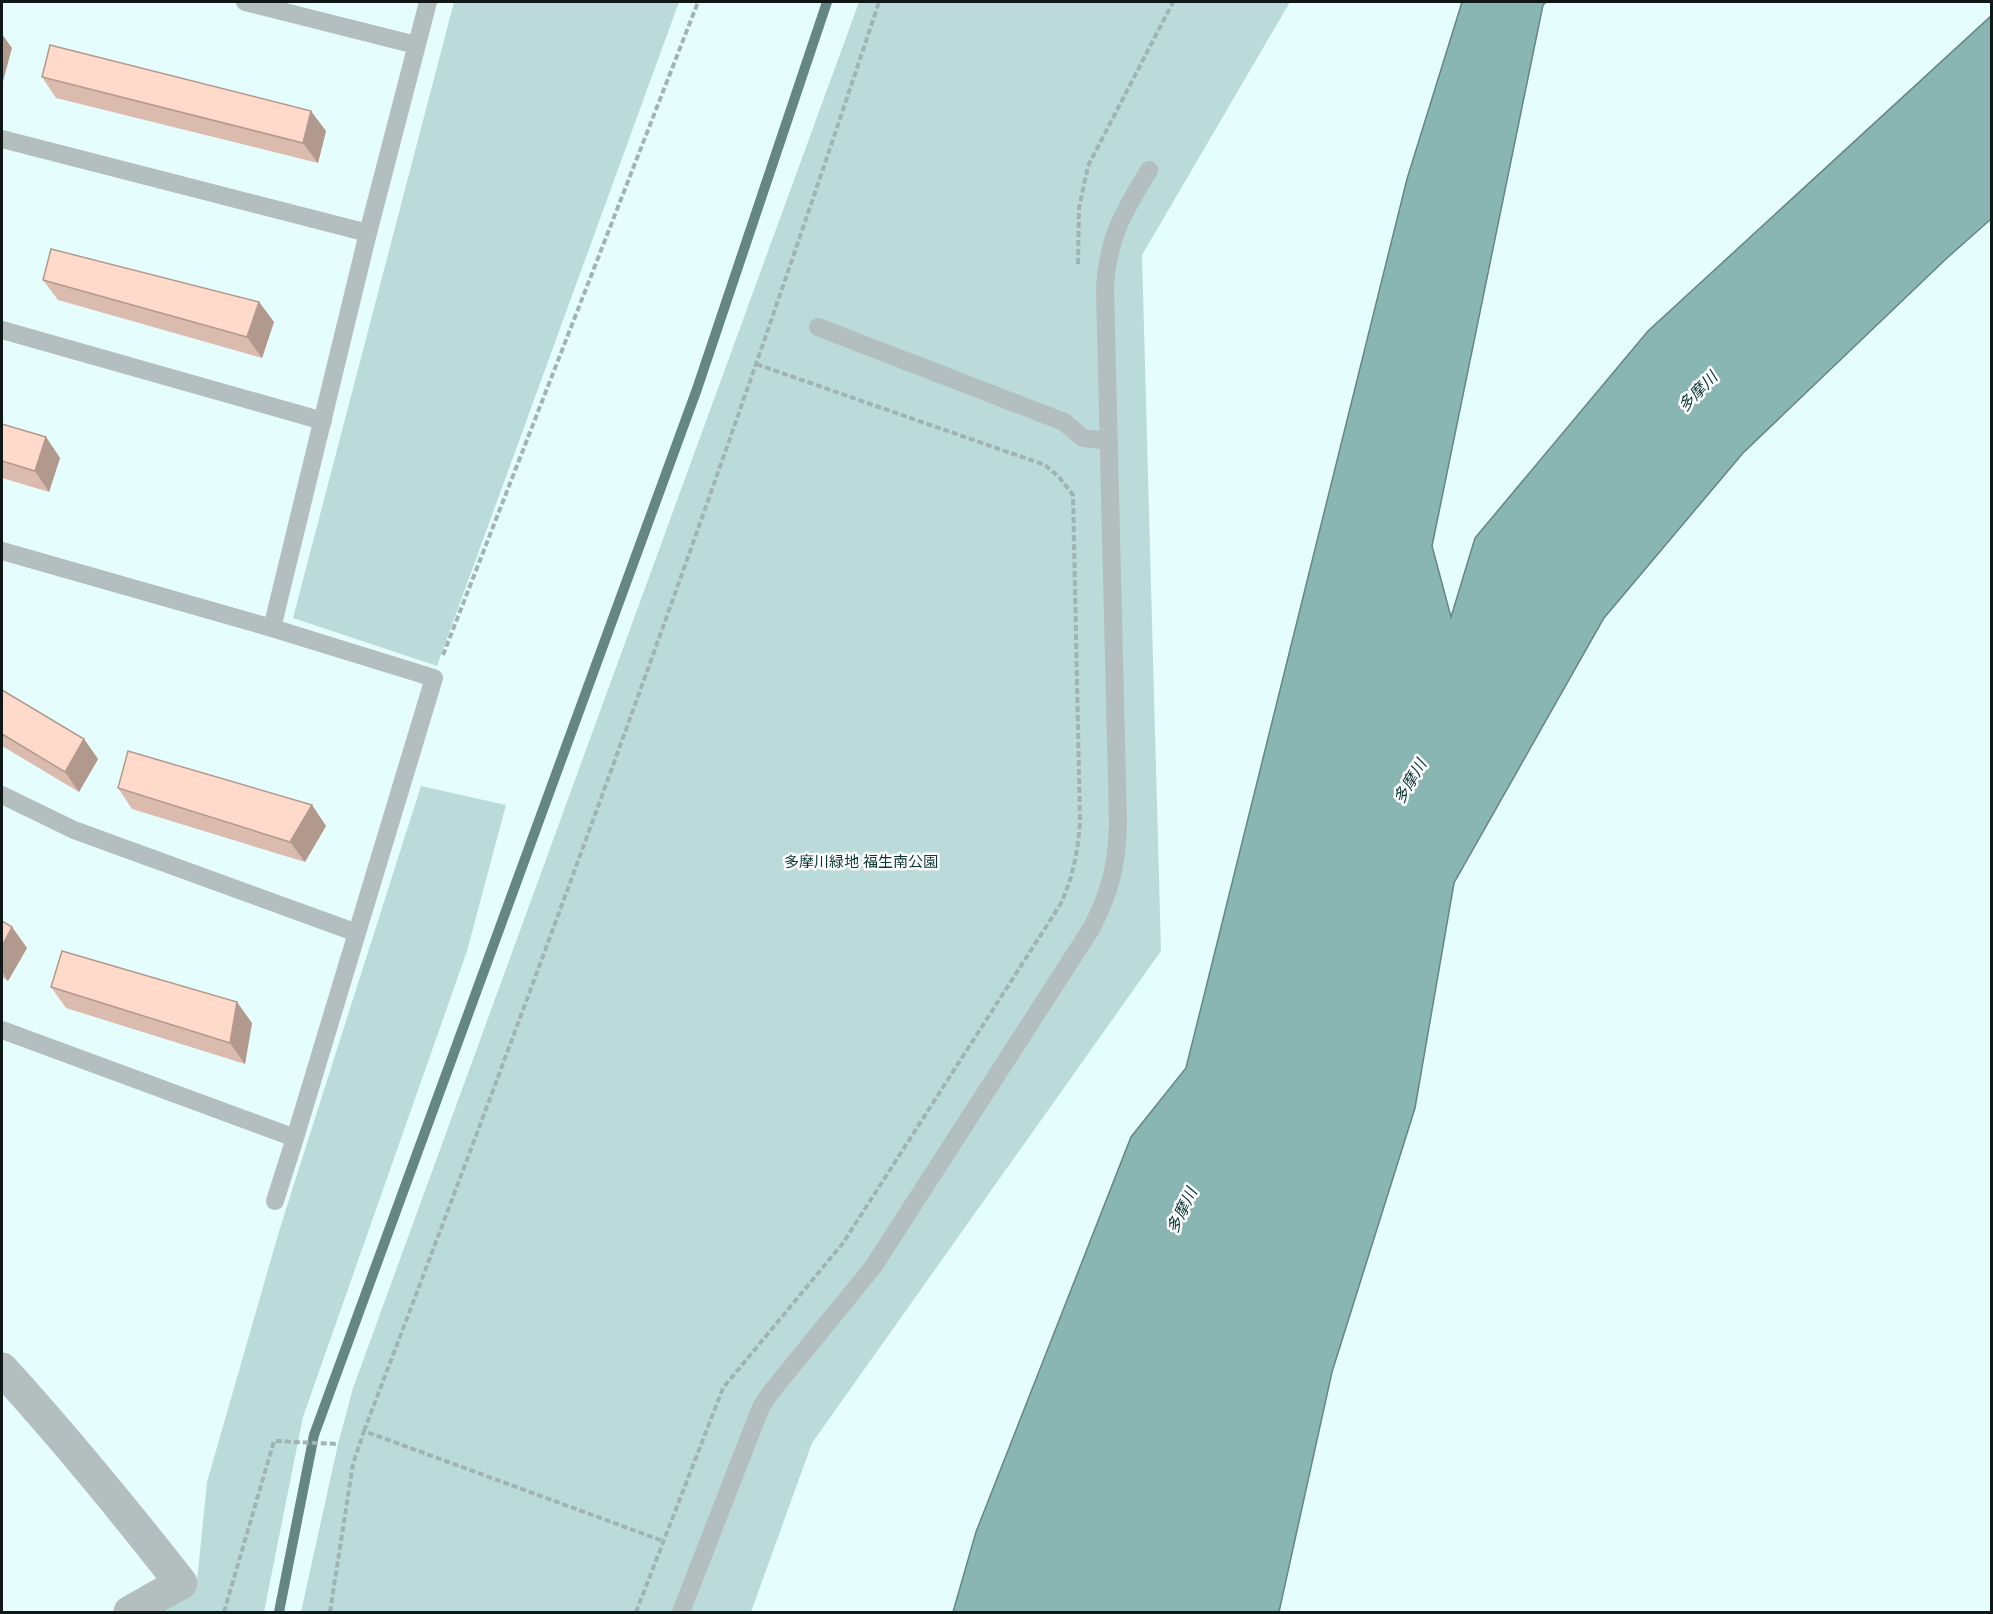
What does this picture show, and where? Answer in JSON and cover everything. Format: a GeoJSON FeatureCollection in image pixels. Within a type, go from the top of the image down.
{"type":"FeatureCollection","features":[{"type":"Feature","properties":{"kind":"street"},"geometry":{"type":"LineString","coordinates":[[2,1369],[50,1421],[181,1582],[130,1612]]}},
{"type":"Feature","properties":{"kind":"lane"},"geometry":{"type":"LineString","coordinates":[[245,2],[416,45]]}},
{"type":"Feature","properties":{"kind":"lane"},"geometry":{"type":"LineString","coordinates":[[272,628],[368,233],[428,2]]}},
{"type":"Feature","properties":{"kind":"lane"},"geometry":{"type":"LineString","coordinates":[[2,139],[368,233]]}},
{"type":"Feature","properties":{"kind":"lane"},"geometry":{"type":"LineString","coordinates":[[681,1612],[761,1407],[873,1268],[1078,950],[1103,906],[1112,880],[1117,856],[1118,824],[1105,319],[1106,266],[1112,239],[1120,219],[1149,170]]}},
{"type":"Feature","properties":{"kind":"lane"},"geometry":{"type":"LineString","coordinates":[[818,327],[1064,422],[1083,438],[1108,441]]}},
{"type":"Feature","properties":{"kind":"lane"},"geometry":{"type":"LineString","coordinates":[[2,330],[323,421]]}},
{"type":"Feature","properties":{"kind":"lane"},"geometry":{"type":"LineString","coordinates":[[2,551],[272,628],[434,678],[275,1201]]}},
{"type":"Feature","properties":{"kind":"lane"},"geometry":{"type":"LineString","coordinates":[[2,795],[74,830],[357,933]]}},
{"type":"Feature","properties":{"kind":"lane"},"geometry":{"type":"LineString","coordinates":[[2,1030],[295,1138]]}},
{"type":"Feature","properties":{"kind":"path"},"geometry":{"type":"LineString","coordinates":[[434,678],[698,2]]}},
{"type":"Feature","properties":{"kind":"path"},"geometry":{"type":"LineString","coordinates":[[330,1612],[353,1464],[364,1431],[595,813],[756,364],[879,2]]}},
{"type":"Feature","properties":{"kind":"path"},"geometry":{"type":"LineString","coordinates":[[1078,267],[1079,208],[1088,166],[1173,2]]}},
{"type":"Feature","properties":{"kind":"path"},"geometry":{"type":"LineString","coordinates":[[636,1612],[723,1388],[843,1243],[1059,905],[1074,868],[1078,846],[1080,822],[1072,495],[1059,477],[1045,465],[756,364]]}},
{"type":"Feature","properties":{"kind":"path"},"geometry":{"type":"LineString","coordinates":[[364,1431],[663,1541]]}},
{"type":"Feature","properties":{"kind":"path"},"geometry":{"type":"LineString","coordinates":[[224,1612],[274,1441],[338,1444]]}},
{"type":"Feature","properties":{"kind":"green space"},"geometry":{"type":"Polygon","coordinates":[[[454,2],[679,2],[437,666],[293,618],[454,2]]]}},
{"type":"Feature","properties":{"kind":"green space","name":"多摩川緑地 福生南公園"},"geometry":{"type":"Polygon","coordinates":[[[859,2],[1290,2],[1142,255],[1161,951],[812,1443],[751,1612],[301,1612],[338,1444],[353,1388],[859,2]]]}},
{"type":"Feature","properties":{"kind":"green space"},"geometry":{"type":"Polygon","coordinates":[[[421,786],[506,805],[467,951],[303,1417],[264,1612],[165,1612],[197,1581],[207,1482],[280,1228],[421,786]]]}},
{"type":"Feature","properties":{"kind":"water","name":"多摩川"},"geometry":{"type":"Polygon","coordinates":[[[1462,2],[1546,2],[1543,5],[1432,546],[1451,617],[1475,538],[1648,331],[1991,16],[1991,219],[1947,258],[1743,453],[1604,618],[1454,883],[1415,1108],[1332,1372],[1279,1612],[953,1612],[976,1532],[1131,1137],[1186,1068],[1407,179],[1462,2]]]}},
{"type":"Feature","properties":{"kind":"building"},"geometry":{"type":"Polygon","coordinates":[[[50,45],[311,111],[303,143],[42,77],[50,45]]]}},
{"type":"Feature","properties":{"kind":"building"},"geometry":{"type":"Polygon","coordinates":[[[51,249],[259,302],[247,337],[43,280],[51,249]]]}},
{"type":"Feature","properties":{"kind":"building"},"geometry":{"type":"Polygon","coordinates":[[[2,424],[46,437],[35,471],[2,461],[2,424]]]}},
{"type":"Feature","properties":{"kind":"building"},"geometry":{"type":"Polygon","coordinates":[[[2,690],[84,739],[65,772],[2,734],[2,690]]]}},
{"type":"Feature","properties":{"kind":"building"},"geometry":{"type":"Polygon","coordinates":[[[128,751],[312,805],[290,842],[118,788],[128,751]]]}},
{"type":"Feature","properties":{"kind":"building"},"geometry":{"type":"Polygon","coordinates":[[[2,921],[12,927],[2,946],[2,921]]]}},
{"type":"Feature","properties":{"kind":"building"},"geometry":{"type":"Polygon","coordinates":[[[62,951],[237,1002],[230,1043],[51,987],[62,951]]]}},
{"type":"Feature","properties":{"kind":"waterway"},"geometry":{"type":"LineString","coordinates":[[279,1612],[314,1435],[697,389],[827,2]]}}]}
